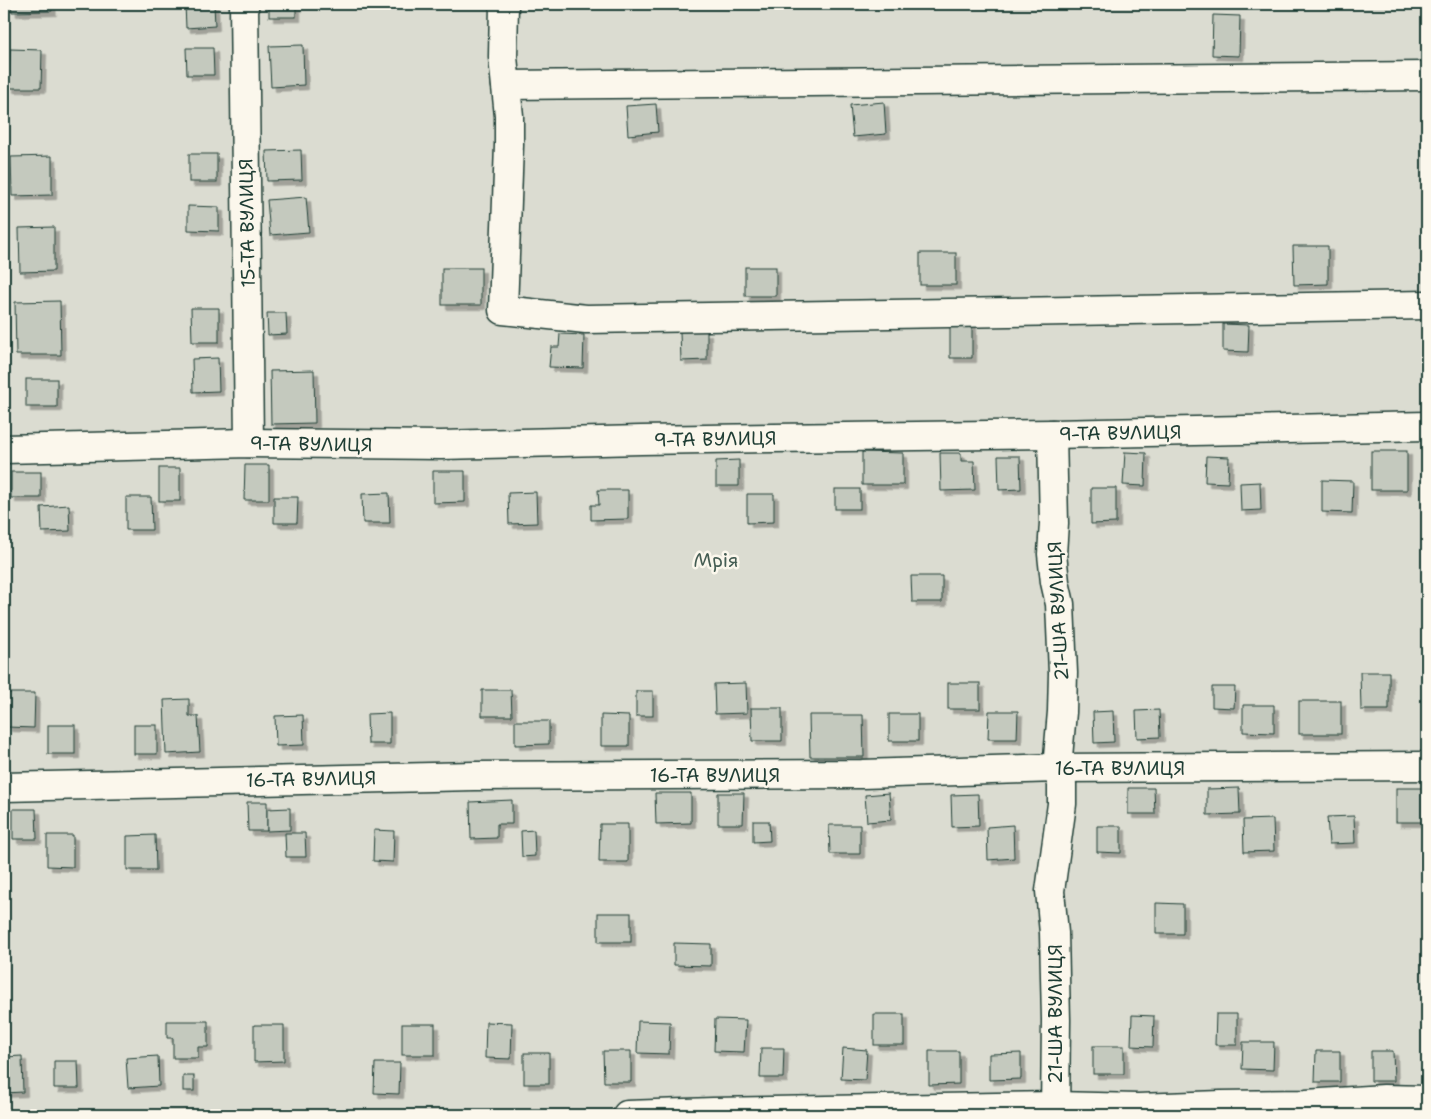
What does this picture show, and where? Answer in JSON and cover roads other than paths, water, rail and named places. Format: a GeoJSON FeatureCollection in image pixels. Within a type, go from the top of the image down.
{"type":"FeatureCollection","features":[{"type":"Feature","properties":{"kind":"street","name":"15-ТА ВУЛИЦЯ"},"geometry":{"type":"LineString","coordinates":[[244,4],[249,443]]}},
{"type":"Feature","properties":{"kind":"street"},"geometry":{"type":"LineString","coordinates":[[504,4],[503,57],[509,116],[509,145],[503,310],[586,319],[1427,305]]}},
{"type":"Feature","properties":{"kind":"street"},"geometry":{"type":"LineString","coordinates":[[506,85],[1427,76]]}},
{"type":"Feature","properties":{"kind":"street","name":"9-ТА ВУЛИЦЯ"},"geometry":{"type":"LineString","coordinates":[[4,449],[249,443],[441,445],[1427,426]]}},
{"type":"Feature","properties":{"kind":"street","name":"21-ША ВУЛИЦЯ"},"geometry":{"type":"LineString","coordinates":[[1052,434],[1054,523],[1052,554],[1060,604],[1063,664],[1058,768],[1062,784],[1062,804],[1050,891],[1054,933],[1056,1020],[1055,1110]]}},
{"type":"Feature","properties":{"kind":"street","name":"16-ТА ВУЛИЦЯ"},"geometry":{"type":"LineString","coordinates":[[4,787],[474,776],[862,774],[1058,768],[1427,766]]}},
{"type":"Feature","properties":{"kind":"street"},"geometry":{"type":"LineString","coordinates":[[627,1115],[1055,1110],[1306,1104],[1384,1107],[1427,1100]]}},
{"type":"Feature","properties":{"kind":"park label","name":"Мрія"},"geometry":{"type":"Point","coordinates":[716,560]}}]}
